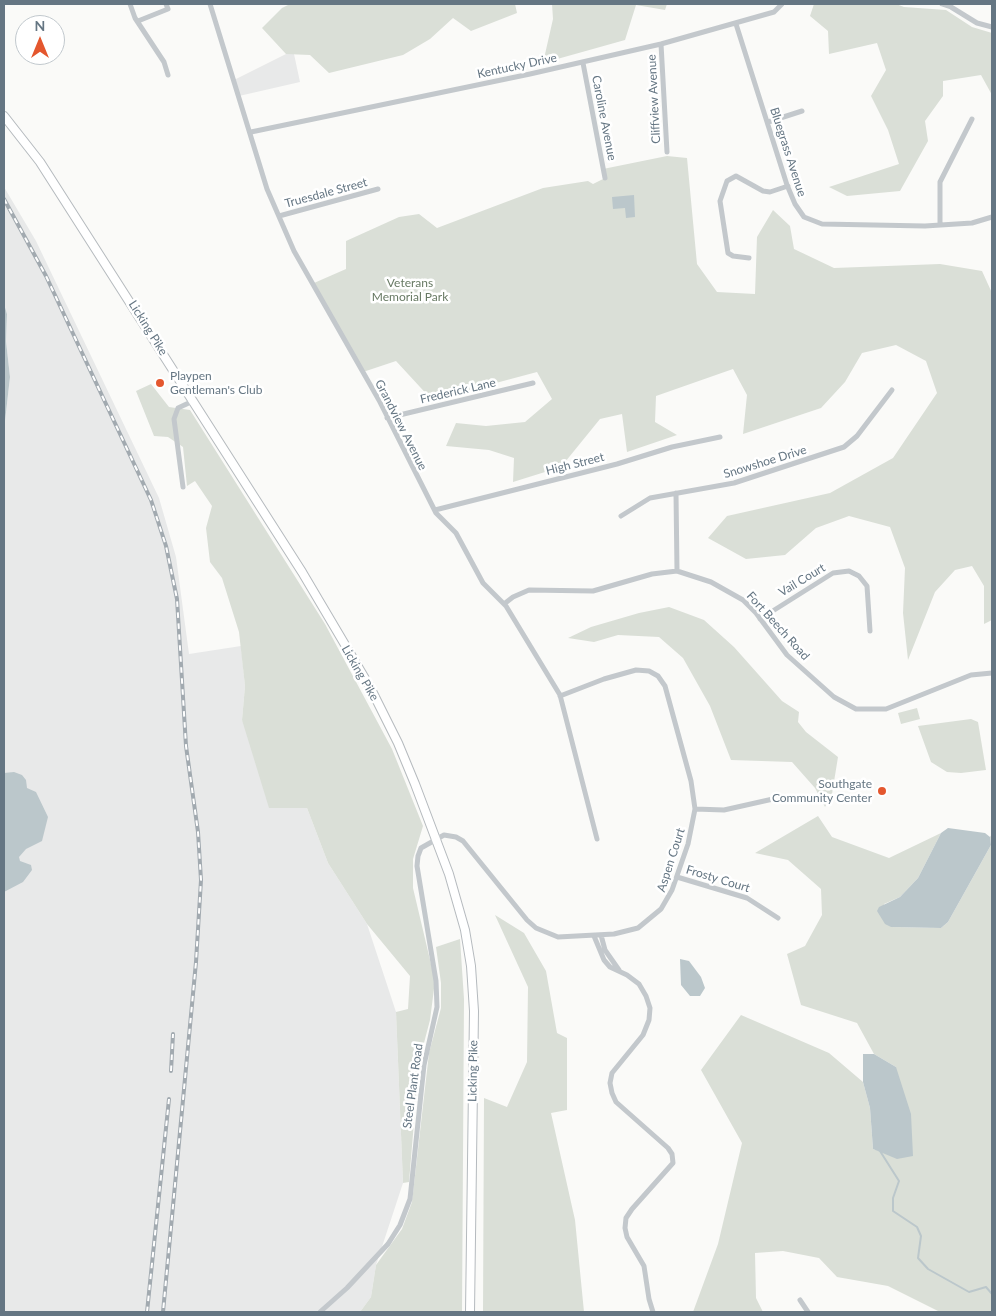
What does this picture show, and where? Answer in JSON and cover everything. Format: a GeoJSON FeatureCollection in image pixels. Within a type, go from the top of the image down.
{"type":"FeatureCollection","features":[{"type":"Feature","properties":{"kind":"main road","name":"Licking Pike"},"geometry":{"type":"LineString","coordinates":[[4,116],[40,162],[302,572],[370,687],[398,743],[449,874],[465,930],[473,980],[470,1312]]}},
{"type":"Feature","properties":{"kind":"street"},"geometry":{"type":"LineString","coordinates":[[130,4],[138,21],[164,62],[168,75]]}},
{"type":"Feature","properties":{"kind":"street"},"geometry":{"type":"LineString","coordinates":[[138,21],[168,9],[166,4]]}},
{"type":"Feature","properties":{"kind":"street","name":"Grandview Avenue"},"geometry":{"type":"LineString","coordinates":[[210,4],[267,189],[294,251],[387,418],[434,510],[456,533],[483,583],[504,604],[560,696],[597,839]]}},
{"type":"Feature","properties":{"kind":"street","name":"Kentucky Drive"},"geometry":{"type":"LineString","coordinates":[[251,132],[583,63],[736,24],[774,12],[782,4]]}},
{"type":"Feature","properties":{"kind":"street"},"geometry":{"type":"LineString","coordinates":[[942,4],[952,7],[977,23],[992,27]]}},
{"type":"Feature","properties":{"kind":"street","name":"Bluegrass Avenue"},"geometry":{"type":"LineString","coordinates":[[736,24],[788,186],[802,215],[819,224],[940,225],[985,221],[992,217]]}},
{"type":"Feature","properties":{"kind":"street","name":"Cliffview Avenue"},"geometry":{"type":"LineString","coordinates":[[661,44],[667,152]]}},
{"type":"Feature","properties":{"kind":"street","name":"Caroline Avenue"},"geometry":{"type":"LineString","coordinates":[[583,63],[605,178]]}},
{"type":"Feature","properties":{"kind":"street"},"geometry":{"type":"LineString","coordinates":[[768,122],[802,111]]}},
{"type":"Feature","properties":{"kind":"street"},"geometry":{"type":"LineString","coordinates":[[940,225],[940,182],[972,119]]}},
{"type":"Feature","properties":{"kind":"street"},"geometry":{"type":"LineString","coordinates":[[749,258],[733,256],[728,253],[720,201],[727,181],[736,176],[763,191],[770,192],[788,186]]}},
{"type":"Feature","properties":{"kind":"street","name":"Truesdale Street"},"geometry":{"type":"LineString","coordinates":[[279,216],[378,190]]}},
{"type":"Feature","properties":{"kind":"street","name":"Frederick Lane"},"geometry":{"type":"LineString","coordinates":[[387,418],[533,383]]}},
{"type":"Feature","properties":{"kind":"street","name":"Snowshoe Drive"},"geometry":{"type":"LineString","coordinates":[[621,516],[650,498],[734,483],[844,447],[857,436],[892,390]]}},
{"type":"Feature","properties":{"kind":"street"},"geometry":{"type":"LineString","coordinates":[[183,487],[174,419],[178,408],[193,400]]}},
{"type":"Feature","properties":{"kind":"street","name":"High Street"},"geometry":{"type":"LineString","coordinates":[[434,510],[617,464],[672,447],[720,438]]}},
{"type":"Feature","properties":{"kind":"street"},"geometry":{"type":"LineString","coordinates":[[676,493],[677,571]]}},
{"type":"Feature","properties":{"kind":"street","name":"Fort Beech Road"},"geometry":{"type":"LineString","coordinates":[[504,604],[513,597],[529,590],[593,591],[652,574],[677,571],[702,578],[735,595],[760,619],[788,656],[844,704],[856,708],[879,710],[913,699],[971,675],[992,673]]}},
{"type":"Feature","properties":{"kind":"street","name":"Vail Court"},"geometry":{"type":"LineString","coordinates":[[760,619],[834,572],[849,571],[859,576],[867,586],[870,631]]}},
{"type":"Feature","properties":{"kind":"street","name":"Aspen Court"},"geometry":{"type":"LineString","coordinates":[[434,839],[450,835],[463,841],[527,920],[536,928],[558,937],[594,936],[634,929],[653,917],[668,899],[677,877],[693,823],[695,809],[691,781],[671,700],[658,676],[649,671],[636,670],[604,679],[560,696]]}},
{"type":"Feature","properties":{"kind":"street"},"geometry":{"type":"LineString","coordinates":[[695,809],[724,810],[773,799]]}},
{"type":"Feature","properties":{"kind":"street","name":"Steel Plant Road"},"geometry":{"type":"LineString","coordinates":[[320,1312],[347,1288],[388,1244],[400,1225],[410,1200],[424,1065],[437,1007],[437,984],[418,856],[421,848],[434,839]]}},
{"type":"Feature","properties":{"kind":"street","name":"Frosty Court"},"geometry":{"type":"LineString","coordinates":[[677,877],[747,898],[778,918]]}},
{"type":"Feature","properties":{"kind":"street"},"geometry":{"type":"LineString","coordinates":[[601,935],[604,950],[620,971]]}},
{"type":"Feature","properties":{"kind":"street"},"geometry":{"type":"LineString","coordinates":[[594,936],[604,960],[610,967],[620,971],[639,984],[646,996],[650,1014],[643,1035],[612,1073],[612,1093],[616,1102],[668,1148],[672,1154],[673,1163],[626,1218],[625,1228],[628,1237],[644,1266],[653,1312]]}},
{"type":"Feature","properties":{"kind":"street"},"geometry":{"type":"LineString","coordinates":[[800,1300],[808,1312]]}},
{"type":"Feature","properties":{"kind":"shaded area"},"geometry":{"type":"Polygon","coordinates":[[[286,54],[294,54],[300,82],[239,96],[234,80],[286,54]]]}},
{"type":"Feature","properties":{"kind":"shaded area"},"geometry":{"type":"Polygon","coordinates":[[[4,187],[36,241],[159,498],[176,557],[189,654],[241,646],[245,686],[242,720],[307,808],[328,863],[367,924],[396,1012],[403,1183],[376,1265],[371,1297],[360,1312],[4,1312],[4,430],[10,377],[6,341],[7,314],[4,304],[4,187]]]}},
{"type":"Feature","properties":{"kind":"shaded area"},"geometry":{"type":"Polygon","coordinates":[[[634,195],[635,217],[626,218],[625,208],[613,209],[612,197],[634,195]]]}},
{"type":"Feature","properties":{"kind":"shaded area"},"geometry":{"type":"Polygon","coordinates":[[[4,304],[7,314],[6,341],[10,377],[4,430],[4,304]]]}},
{"type":"Feature","properties":{"kind":"shaded area"},"geometry":{"type":"Polygon","coordinates":[[[14,772],[22,775],[26,780],[27,788],[36,792],[48,817],[42,841],[26,849],[19,857],[20,861],[31,865],[32,870],[23,882],[4,892],[4,773],[14,772]]]}},
{"type":"Feature","properties":{"kind":"shaded area"},"geometry":{"type":"Polygon","coordinates":[[[948,828],[985,833],[990,837],[991,845],[948,922],[941,928],[891,927],[885,924],[877,911],[879,907],[900,897],[918,878],[941,833],[948,828]]]}},
{"type":"Feature","properties":{"kind":"shaded area"},"geometry":{"type":"Polygon","coordinates":[[[680,959],[689,961],[701,977],[705,988],[700,996],[690,996],[681,985],[680,959]]]}},
{"type":"Feature","properties":{"kind":"shaded area"},"geometry":{"type":"Polygon","coordinates":[[[863,1054],[874,1054],[896,1067],[911,1114],[913,1156],[897,1159],[873,1149],[870,1108],[863,1082],[863,1054]]]}},
{"type":"Feature","properties":{"kind":"green space"},"geometry":{"type":"Polygon","coordinates":[[[290,4],[515,4],[517,13],[471,31],[453,18],[430,39],[403,55],[329,73],[310,55],[286,54],[262,28],[282,8],[290,4]]]}},
{"type":"Feature","properties":{"kind":"green space"},"geometry":{"type":"Polygon","coordinates":[[[552,4],[667,4],[665,10],[636,5],[625,40],[543,63],[553,19],[552,4]]]}},
{"type":"Feature","properties":{"kind":"green space"},"geometry":{"type":"Polygon","coordinates":[[[814,4],[896,4],[904,7],[946,10],[972,27],[992,33],[992,95],[981,75],[943,81],[943,96],[925,121],[928,141],[900,191],[847,196],[829,187],[899,164],[888,130],[871,96],[886,70],[877,43],[829,54],[828,31],[810,16],[814,4]]]}},
{"type":"Feature","properties":{"kind":"green space","name":"Veterans Memorial Park"},"geometry":{"type":"Polygon","coordinates":[[[667,156],[687,158],[697,264],[717,292],[755,294],[757,237],[773,210],[790,226],[794,249],[834,268],[940,264],[982,271],[992,293],[992,620],[984,624],[984,586],[972,566],[955,570],[935,592],[908,660],[903,613],[905,568],[890,527],[849,516],[816,528],[785,555],[746,559],[708,538],[727,516],[830,493],[893,458],[937,393],[926,361],[896,345],[862,353],[845,382],[821,408],[743,434],[747,395],[733,369],[656,396],[655,422],[677,435],[627,452],[622,414],[600,419],[561,467],[513,482],[514,458],[489,450],[446,446],[456,423],[486,426],[525,422],[552,399],[537,372],[432,400],[396,361],[363,372],[314,283],[346,269],[346,241],[399,217],[419,214],[437,228],[543,188],[588,181],[593,184],[605,178],[603,169],[667,156]]]}},
{"type":"Feature","properties":{"kind":"green space"},"geometry":{"type":"Polygon","coordinates":[[[151,384],[169,407],[190,410],[325,624],[392,749],[423,826],[413,859],[413,888],[435,981],[430,1020],[419,1062],[409,1182],[403,1183],[396,1012],[408,1009],[410,976],[367,924],[328,863],[307,808],[269,808],[242,720],[245,686],[239,632],[222,578],[210,562],[206,528],[212,506],[195,481],[187,486],[183,447],[168,437],[154,436],[136,391],[151,384]]]}},
{"type":"Feature","properties":{"kind":"green space"},"geometry":{"type":"Polygon","coordinates":[[[669,607],[704,620],[734,647],[782,701],[799,712],[798,722],[806,732],[838,757],[832,794],[825,807],[815,788],[792,762],[731,760],[710,706],[683,658],[659,637],[618,635],[594,642],[568,638],[591,627],[639,613],[669,607]]]}},
{"type":"Feature","properties":{"kind":"green space"},"geometry":{"type":"Polygon","coordinates":[[[917,708],[920,719],[901,724],[898,713],[917,708]]]}},
{"type":"Feature","properties":{"kind":"green space"},"geometry":{"type":"Polygon","coordinates":[[[971,719],[978,722],[986,770],[961,773],[947,772],[931,762],[918,726],[971,719]]]}},
{"type":"Feature","properties":{"kind":"green space"},"geometry":{"type":"Polygon","coordinates":[[[818,816],[832,837],[889,858],[941,833],[918,878],[900,897],[884,904],[891,927],[941,928],[948,922],[991,845],[990,837],[992,834],[992,1312],[940,1312],[888,1286],[837,1277],[819,1258],[783,1251],[755,1253],[756,1298],[763,1312],[693,1312],[718,1244],[742,1143],[701,1070],[741,1015],[829,1053],[863,1082],[870,1108],[873,1149],[880,1151],[896,1067],[874,1054],[857,1023],[801,1005],[787,954],[805,946],[822,915],[821,889],[788,860],[755,853],[818,816]]]}},
{"type":"Feature","properties":{"kind":"green space"},"geometry":{"type":"Polygon","coordinates":[[[495,915],[524,933],[546,971],[557,1033],[567,1038],[567,1110],[551,1113],[575,1220],[584,1312],[483,1312],[484,1098],[507,1107],[527,1062],[528,987],[495,915]]]}},
{"type":"Feature","properties":{"kind":"green space"},"geometry":{"type":"Polygon","coordinates":[[[460,939],[464,999],[462,1312],[360,1312],[371,1297],[376,1265],[402,1229],[412,1202],[429,1053],[441,1008],[441,983],[436,947],[460,939]]]}},
{"type":"Feature","properties":{"kind":"waterway"},"geometry":{"type":"LineString","coordinates":[[880,1151],[899,1181],[893,1198],[893,1211],[917,1227],[921,1236],[918,1258],[928,1269],[969,1292],[986,1287],[992,1294]]}},
{"type":"Feature","properties":{"kind":"railway"},"geometry":{"type":"LineString","coordinates":[[4,199],[46,276],[151,500],[166,546],[177,599],[186,746],[198,832],[201,880],[196,962],[163,1312]]}},
{"type":"Feature","properties":{"kind":"railway"},"geometry":{"type":"LineString","coordinates":[[171,1071],[173,1034]]}},
{"type":"Feature","properties":{"kind":"railway"},"geometry":{"type":"LineString","coordinates":[[147,1312],[169,1099]]}},
{"type":"Feature","properties":{"kind":"place","name":"Playpen Gentleman's Club"},"geometry":{"type":"Point","coordinates":[160,383]}},
{"type":"Feature","properties":{"kind":"place","name":"Southgate Community Center"},"geometry":{"type":"Point","coordinates":[882,791]}}]}
